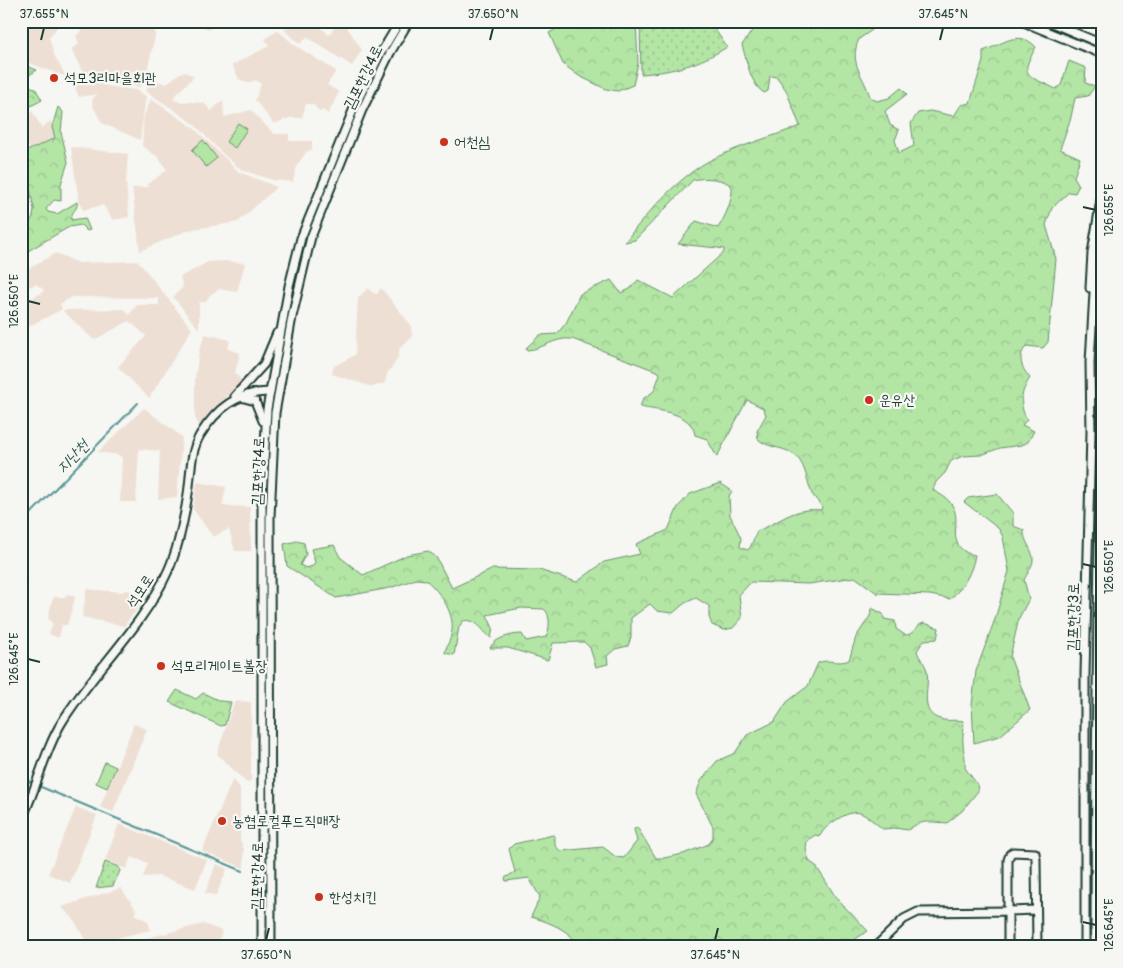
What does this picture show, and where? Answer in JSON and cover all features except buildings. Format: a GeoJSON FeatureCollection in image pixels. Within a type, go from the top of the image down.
{"type":"FeatureCollection","features":[{"type":"Feature","properties":{"kind":"street","name":"김포한강4로"},"geometry":{"type":"LineString","coordinates":[[262,947],[262,496],[265,429],[270,392],[281,324],[294,262],[309,216],[354,108],[398,21]]}},
{"type":"Feature","properties":{"kind":"street","name":"김포한강4로"},"geometry":{"type":"LineString","coordinates":[[270,947],[270,517],[277,400],[292,317],[311,237],[362,110],[390,53],[409,21]]}},
{"type":"Feature","properties":{"kind":"street"},"geometry":{"type":"LineString","coordinates":[[1021,21],[1102,54]]}},
{"type":"Feature","properties":{"kind":"street"},"geometry":{"type":"LineString","coordinates":[[1047,21],[1102,44]]}},
{"type":"Feature","properties":{"kind":"street"},"geometry":{"type":"LineString","coordinates":[[1090,330],[1090,274],[1102,194]]}},
{"type":"Feature","properties":{"kind":"street","name":"김포한강3로"},"geometry":{"type":"LineString","coordinates":[[1085,947],[1085,674],[1090,474],[1090,330],[1102,229]]}},
{"type":"Feature","properties":{"kind":"street","name":"김포한강3로"},"geometry":{"type":"LineString","coordinates":[[1095,947],[1095,714],[1102,429],[1102,270]]}},
{"type":"Feature","properties":{"kind":"street"},"geometry":{"type":"LineString","coordinates":[[227,404],[264,364],[281,324]]}},
{"type":"Feature","properties":{"kind":"street","name":"석모로"},"geometry":{"type":"LineString","coordinates":[[21,820],[62,723],[112,656],[164,581],[181,530],[195,446],[205,428],[227,404],[239,396],[253,392],[270,392]]}},
{"type":"Feature","properties":{"kind":"street"},"geometry":{"type":"LineString","coordinates":[[239,396],[255,401],[261,410],[265,429]]}},
{"type":"Feature","properties":{"kind":"street"},"geometry":{"type":"LineString","coordinates":[[1008,947],[1008,860],[1013,852],[1035,853],[1036,947]]}},
{"type":"Feature","properties":{"kind":"street"},"geometry":{"type":"LineString","coordinates":[[875,947],[904,919],[918,912],[1036,910]]}},
{"type":"Feature","properties":{"kind":"shaded area"},"geometry":{"type":"Polygon","coordinates":[[[21,21],[59,21],[55,23],[57,27],[49,38],[64,76],[21,60],[21,21]]]}},
{"type":"Feature","properties":{"kind":"shaded area"},"geometry":{"type":"Polygon","coordinates":[[[84,21],[105,21],[109,27],[123,21],[154,21],[155,37],[146,75],[140,87],[105,82],[84,75],[71,49],[79,44],[76,36],[86,25],[84,21]]]}},
{"type":"Feature","properties":{"kind":"shaded area"},"geometry":{"type":"Polygon","coordinates":[[[193,21],[217,21],[209,30],[193,21]]]}},
{"type":"Feature","properties":{"kind":"shaded area"},"geometry":{"type":"Polygon","coordinates":[[[294,21],[309,21],[314,28],[318,25],[329,35],[338,22],[343,21],[362,50],[352,66],[307,37],[300,44],[284,30],[294,21]]]}},
{"type":"Feature","properties":{"kind":"shaded area"},"geometry":{"type":"Polygon","coordinates":[[[277,30],[296,46],[336,71],[327,85],[339,92],[328,114],[323,110],[320,112],[313,104],[306,104],[302,118],[289,118],[274,124],[255,100],[261,84],[256,80],[248,83],[239,79],[232,65],[269,46],[265,39],[277,30]]]}},
{"type":"Feature","properties":{"kind":"shaded area"},"geometry":{"type":"Polygon","coordinates":[[[185,72],[194,76],[173,98],[176,101],[204,103],[211,111],[223,100],[224,117],[251,110],[274,134],[289,134],[289,141],[312,141],[312,150],[307,151],[297,165],[293,182],[273,180],[242,170],[225,156],[193,123],[146,91],[151,79],[166,84],[180,73],[185,72]]]}},
{"type":"Feature","properties":{"kind":"shaded area"},"geometry":{"type":"Polygon","coordinates":[[[84,79],[107,86],[136,90],[146,96],[140,140],[102,123],[93,106],[92,100],[97,94],[79,97],[74,85],[79,80],[84,79]]]}},
{"type":"Feature","properties":{"kind":"shaded area"},"geometry":{"type":"Polygon","coordinates":[[[151,99],[194,128],[239,172],[277,187],[238,222],[188,230],[140,251],[132,188],[149,187],[148,184],[167,170],[158,157],[142,146],[144,116],[151,99]]]}},
{"type":"Feature","properties":{"kind":"shaded area"},"geometry":{"type":"Polygon","coordinates":[[[32,111],[42,128],[50,121],[55,138],[30,150],[21,132],[21,122],[32,111]]]}},
{"type":"Feature","properties":{"kind":"shaded area"},"geometry":{"type":"Polygon","coordinates":[[[71,147],[128,154],[126,182],[129,217],[113,220],[103,205],[83,210],[79,202],[71,147]]]}},
{"type":"Feature","properties":{"kind":"shaded area"},"geometry":{"type":"Polygon","coordinates":[[[56,253],[79,263],[138,261],[192,329],[149,398],[118,367],[146,336],[129,321],[94,340],[63,311],[124,309],[129,315],[137,305],[159,305],[159,298],[72,297],[60,304],[62,309],[21,330],[21,303],[42,293],[44,290],[36,284],[21,290],[21,273],[56,253]]]}},
{"type":"Feature","properties":{"kind":"shaded area"},"geometry":{"type":"Polygon","coordinates":[[[208,262],[245,263],[237,292],[219,289],[211,294],[205,302],[199,302],[198,328],[173,297],[183,287],[180,277],[208,262]]]}},
{"type":"Feature","properties":{"kind":"shaded area"},"geometry":{"type":"Polygon","coordinates":[[[368,288],[377,294],[381,288],[411,325],[412,337],[400,348],[397,360],[387,374],[385,383],[372,387],[332,374],[334,366],[355,355],[358,298],[368,288]]]}},
{"type":"Feature","properties":{"kind":"shaded area"},"geometry":{"type":"Polygon","coordinates":[[[205,334],[230,340],[228,349],[240,353],[235,373],[242,381],[199,426],[195,418],[195,379],[199,351],[205,334]]]}},
{"type":"Feature","properties":{"kind":"shaded area"},"geometry":{"type":"Polygon","coordinates":[[[144,408],[182,437],[177,497],[158,499],[160,451],[139,449],[136,502],[120,502],[122,458],[119,455],[98,452],[144,408]]]}},
{"type":"Feature","properties":{"kind":"shaded area"},"geometry":{"type":"Polygon","coordinates":[[[197,482],[226,487],[222,506],[250,507],[251,551],[235,551],[229,529],[213,537],[193,509],[197,482]]]}},
{"type":"Feature","properties":{"kind":"shaded area"},"geometry":{"type":"Polygon","coordinates":[[[21,572],[25,572],[27,579],[23,610],[21,572]]]}},
{"type":"Feature","properties":{"kind":"shaded area"},"geometry":{"type":"Polygon","coordinates":[[[87,589],[121,592],[127,590],[148,595],[124,626],[82,617],[87,589]]]}},
{"type":"Feature","properties":{"kind":"shaded area"},"geometry":{"type":"Polygon","coordinates":[[[68,594],[75,597],[72,609],[67,625],[62,625],[59,637],[56,637],[49,634],[53,624],[48,618],[52,601],[54,597],[64,597],[68,594]]]}},
{"type":"Feature","properties":{"kind":"shaded area"},"geometry":{"type":"Polygon","coordinates":[[[238,701],[251,702],[251,781],[247,783],[217,754],[234,703],[238,701]]]}},
{"type":"Feature","properties":{"kind":"shaded area"},"geometry":{"type":"Polygon","coordinates":[[[134,724],[147,729],[113,812],[100,807],[134,724]]]}},
{"type":"Feature","properties":{"kind":"shaded area"},"geometry":{"type":"Polygon","coordinates":[[[233,779],[240,788],[240,839],[244,850],[244,868],[202,851],[233,779]]]}},
{"type":"Feature","properties":{"kind":"shaded area"},"geometry":{"type":"Polygon","coordinates":[[[76,807],[97,815],[70,883],[48,874],[76,807]]]}},
{"type":"Feature","properties":{"kind":"shaded area"},"geometry":{"type":"Polygon","coordinates":[[[119,824],[207,860],[195,889],[159,876],[143,877],[148,863],[131,857],[126,869],[105,860],[119,824]]]}},
{"type":"Feature","properties":{"kind":"shaded area"},"geometry":{"type":"Polygon","coordinates":[[[216,864],[227,869],[216,896],[205,893],[216,864]]]}},
{"type":"Feature","properties":{"kind":"shaded area"},"geometry":{"type":"Polygon","coordinates":[[[121,888],[136,910],[134,914],[148,921],[150,930],[88,945],[73,918],[61,907],[121,888]]]}},
{"type":"Feature","properties":{"kind":"shaded area"},"geometry":{"type":"Polygon","coordinates":[[[203,924],[222,931],[217,947],[125,947],[123,944],[203,924]]]}},
{"type":"Feature","properties":{"kind":"green space"},"geometry":{"type":"Polygon","coordinates":[[[563,21],[636,21],[638,63],[633,85],[618,91],[606,89],[579,76],[563,64],[549,33],[563,25],[563,21]]]}},
{"type":"Feature","properties":{"kind":"green space"},"geometry":{"type":"Polygon","coordinates":[[[640,21],[709,21],[727,47],[707,58],[686,66],[641,74],[640,21]]]}},
{"type":"Feature","properties":{"kind":"green space"},"geometry":{"type":"Polygon","coordinates":[[[759,21],[876,21],[872,30],[859,39],[855,56],[856,63],[870,97],[877,101],[889,98],[901,88],[907,94],[885,111],[890,125],[899,130],[895,140],[899,153],[914,146],[911,123],[918,113],[930,111],[954,116],[961,105],[970,103],[983,61],[983,51],[1010,40],[1016,38],[1023,39],[1036,47],[1027,68],[1027,71],[1034,79],[1056,89],[1061,85],[1069,61],[1086,68],[1085,83],[1095,86],[1088,96],[1075,98],[1071,117],[1060,149],[1080,158],[1074,177],[1079,185],[1075,193],[1069,192],[1052,208],[1046,225],[1056,259],[1048,342],[1043,348],[1027,346],[1021,358],[1023,367],[1030,378],[1024,389],[1022,399],[1027,420],[1022,425],[1034,431],[1028,442],[1022,445],[1000,448],[981,455],[963,456],[951,461],[945,473],[936,482],[933,490],[946,499],[953,507],[959,547],[965,552],[975,555],[969,574],[959,590],[950,599],[930,595],[877,593],[855,577],[809,584],[751,582],[739,595],[742,618],[733,628],[724,630],[712,625],[709,617],[709,606],[696,598],[685,603],[673,613],[657,611],[650,604],[631,618],[631,637],[628,646],[615,649],[607,656],[608,664],[596,667],[590,648],[584,642],[553,643],[548,660],[508,648],[490,648],[499,639],[513,635],[522,634],[526,641],[546,637],[549,622],[548,614],[544,609],[521,608],[487,615],[493,628],[491,638],[476,623],[463,621],[459,627],[454,655],[445,653],[450,637],[452,620],[442,597],[426,580],[416,579],[390,588],[336,598],[287,566],[284,544],[297,541],[304,543],[306,554],[300,565],[306,568],[313,566],[315,562],[311,549],[334,545],[340,557],[363,575],[407,555],[428,551],[436,557],[452,588],[493,569],[539,570],[577,582],[604,562],[640,554],[636,544],[668,530],[678,507],[690,494],[720,483],[732,491],[729,496],[730,515],[741,538],[740,547],[747,550],[750,548],[757,531],[794,513],[821,510],[822,507],[812,494],[804,470],[797,457],[793,453],[758,439],[757,431],[766,415],[763,408],[747,400],[717,457],[707,439],[695,435],[693,427],[688,421],[673,414],[640,407],[643,399],[654,391],[659,372],[572,339],[560,340],[533,349],[527,350],[526,348],[540,335],[557,334],[566,323],[580,294],[611,280],[621,293],[630,289],[638,280],[673,298],[724,252],[724,249],[678,244],[696,221],[718,228],[721,224],[730,203],[732,187],[725,182],[714,179],[693,180],[635,240],[625,242],[662,198],[695,169],[730,151],[800,126],[786,90],[777,77],[770,76],[768,91],[764,93],[752,78],[742,45],[759,21]]]}},
{"type":"Feature","properties":{"kind":"green space"},"geometry":{"type":"Polygon","coordinates":[[[21,64],[37,70],[25,78],[23,84],[35,88],[42,100],[27,108],[21,115],[21,64]]]}},
{"type":"Feature","properties":{"kind":"green space"},"geometry":{"type":"Polygon","coordinates":[[[58,107],[63,112],[61,132],[68,162],[61,184],[61,201],[54,200],[46,209],[48,212],[57,214],[77,202],[77,207],[71,220],[85,218],[90,230],[87,231],[81,225],[69,227],[21,255],[21,237],[33,217],[34,209],[26,169],[21,160],[27,151],[55,138],[52,127],[58,107]]]}},
{"type":"Feature","properties":{"kind":"green space"},"geometry":{"type":"Polygon","coordinates":[[[238,123],[247,129],[235,148],[226,142],[238,123]]]}},
{"type":"Feature","properties":{"kind":"green space"},"geometry":{"type":"Polygon","coordinates":[[[203,140],[217,158],[206,167],[192,150],[203,140]]]}},
{"type":"Feature","properties":{"kind":"green space"},"geometry":{"type":"Polygon","coordinates":[[[997,494],[1013,513],[1013,526],[1024,530],[1025,538],[1033,557],[1032,566],[1024,580],[1029,599],[1019,618],[1010,657],[1030,710],[1000,736],[974,743],[972,705],[976,671],[995,619],[1009,571],[1003,537],[999,529],[964,502],[968,498],[997,494]]]}},
{"type":"Feature","properties":{"kind":"green space"},"geometry":{"type":"Polygon","coordinates":[[[872,608],[883,614],[884,619],[895,621],[896,629],[905,635],[908,635],[924,623],[939,628],[937,639],[924,640],[917,651],[927,672],[927,705],[933,716],[946,720],[963,721],[965,768],[977,784],[978,791],[962,811],[947,823],[922,823],[908,830],[883,829],[866,816],[855,812],[837,819],[820,836],[815,835],[807,841],[806,849],[809,861],[816,866],[837,899],[868,931],[843,947],[577,947],[571,936],[565,932],[551,924],[531,917],[540,897],[529,878],[506,881],[505,878],[515,872],[509,849],[514,844],[553,835],[555,836],[555,845],[560,851],[603,847],[616,857],[624,858],[637,841],[634,829],[637,827],[656,858],[683,854],[709,844],[713,837],[713,827],[696,794],[701,781],[717,761],[735,753],[747,735],[774,722],[787,702],[808,686],[818,663],[849,660],[856,637],[870,616],[872,608]]]}},
{"type":"Feature","properties":{"kind":"green space"},"geometry":{"type":"Polygon","coordinates":[[[177,690],[196,699],[203,693],[220,701],[231,702],[225,725],[221,726],[169,702],[177,690]]]}},
{"type":"Feature","properties":{"kind":"green space"},"geometry":{"type":"Polygon","coordinates":[[[105,762],[116,767],[107,788],[96,783],[105,762]]]}},
{"type":"Feature","properties":{"kind":"green space"},"geometry":{"type":"Polygon","coordinates":[[[105,862],[119,867],[120,871],[113,886],[96,888],[105,862]]]}},
{"type":"Feature","properties":{"kind":"waterway","name":"지난천"},"geometry":{"type":"LineString","coordinates":[[21,524],[138,403]]}},
{"type":"Feature","properties":{"kind":"waterway"},"geometry":{"type":"LineString","coordinates":[[21,778],[33,783]]}},
{"type":"Feature","properties":{"kind":"waterway"},"geometry":{"type":"LineString","coordinates":[[41,787],[243,871]]}},
{"type":"Feature","properties":{"kind":"place","name":"석모3리마을회관"},"geometry":{"type":"Point","coordinates":[54,78]}},
{"type":"Feature","properties":{"kind":"place","name":"어천심"},"geometry":{"type":"Point","coordinates":[444,142]}},
{"type":"Feature","properties":{"kind":"place","name":"운유산"},"geometry":{"type":"Point","coordinates":[869,400]}},
{"type":"Feature","properties":{"kind":"place","name":"석모리게이트볼장"},"geometry":{"type":"Point","coordinates":[161,666]}},
{"type":"Feature","properties":{"kind":"place","name":"농협로컬푸드직매장"},"geometry":{"type":"Point","coordinates":[222,821]}},
{"type":"Feature","properties":{"kind":"place","name":"한성치킨"},"geometry":{"type":"Point","coordinates":[319,897]}}]}
